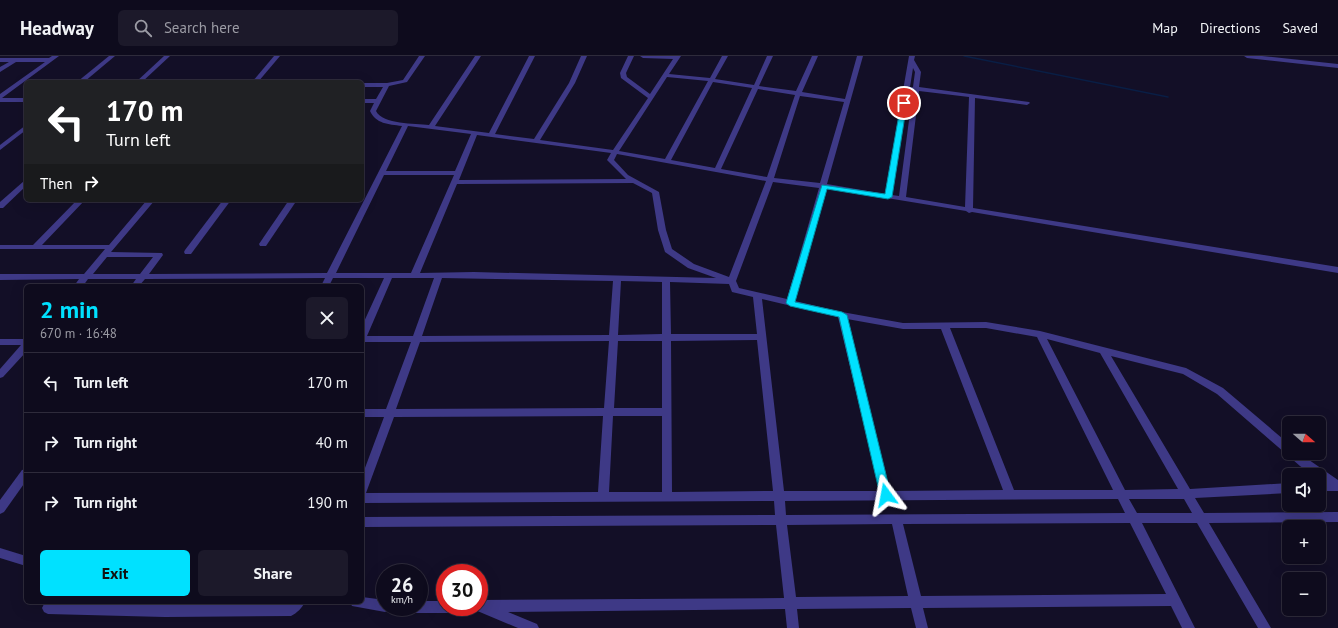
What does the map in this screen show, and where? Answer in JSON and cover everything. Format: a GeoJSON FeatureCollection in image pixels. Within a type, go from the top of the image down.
{"type":"FeatureCollection","features":[{"type":"Feature","properties":{"kind":"street"},"geometry":{"type":"LineString","coordinates":[[0,70],[21,56]]}},
{"type":"Feature","properties":{"kind":"street"},"geometry":{"type":"LineString","coordinates":[[82,80],[112,56]]}},
{"type":"Feature","properties":{"kind":"street"},"geometry":{"type":"LineString","coordinates":[[140,80],[167,56]]}},
{"type":"Feature","properties":{"kind":"street"},"geometry":{"type":"LineString","coordinates":[[257,80],[277,56]]}},
{"type":"Feature","properties":{"kind":"street"},"geometry":{"type":"LineString","coordinates":[[364,85],[387,85],[405,81],[422,56]]}},
{"type":"Feature","properties":{"kind":"street"},"geometry":{"type":"LineString","coordinates":[[431,127],[478,56]]}},
{"type":"Feature","properties":{"kind":"street"},"geometry":{"type":"LineString","coordinates":[[491,135],[532,56]]}},
{"type":"Feature","properties":{"kind":"street"},"geometry":{"type":"LineString","coordinates":[[536,141],[572,83],[584,56]]}},
{"type":"Feature","properties":{"kind":"street"},"geometry":{"type":"LineString","coordinates":[[631,56],[623,74],[624,78],[650,97]]}},
{"type":"Feature","properties":{"kind":"street"},"geometry":{"type":"LineString","coordinates":[[643,56],[677,57]]}},
{"type":"Feature","properties":{"kind":"street"},"geometry":{"type":"LineString","coordinates":[[667,161],[725,56]]}},
{"type":"Feature","properties":{"kind":"street"},"geometry":{"type":"LineString","coordinates":[[717,170],[770,56]]}},
{"type":"Feature","properties":{"kind":"street"},"geometry":{"type":"LineString","coordinates":[[815,56],[798,94],[770,180],[732,281],[735,290],[842,315],[903,326],[986,325],[1040,334],[1103,352],[1186,371],[1220,391],[1282,444]]}},
{"type":"Feature","properties":{"kind":"street"},"geometry":{"type":"LineString","coordinates":[[790,303],[860,56]]}},
{"type":"Feature","properties":{"kind":"street"},"geometry":{"type":"LineString","coordinates":[[1247,56],[1338,66]]}},
{"type":"Feature","properties":{"kind":"street"},"geometry":{"type":"LineString","coordinates":[[1280,56],[1338,62]]}},
{"type":"Feature","properties":{"kind":"street"},"geometry":{"type":"LineString","coordinates":[[677,57],[610,160],[626,176],[655,192],[662,230],[668,250],[691,266],[732,281]]}},
{"type":"Feature","properties":{"kind":"street"},"geometry":{"type":"LineString","coordinates":[[0,60],[54,58]]}},
{"type":"Feature","properties":{"kind":"street"},"geometry":{"type":"LineString","coordinates":[[24,80],[54,58]]}},
{"type":"Feature","properties":{"kind":"street"},"geometry":{"type":"LineString","coordinates":[[888,197],[912,58]]}},
{"type":"Feature","properties":{"kind":"street"},"geometry":{"type":"LineString","coordinates":[[902,199],[918,72],[912,58]]}},
{"type":"Feature","properties":{"kind":"street"},"geometry":{"type":"LineString","coordinates":[[665,75],[711,80],[846,101]]}},
{"type":"Feature","properties":{"kind":"street"},"geometry":{"type":"LineString","coordinates":[[0,97],[24,80]]}},
{"type":"Feature","properties":{"kind":"street"},"geometry":{"type":"LineString","coordinates":[[387,85],[374,111],[376,117],[385,122],[616,152],[770,180],[824,186],[969,211],[1338,270]]}},
{"type":"Feature","properties":{"kind":"street"},"geometry":{"type":"LineString","coordinates":[[16,86],[24,86]]}},
{"type":"Feature","properties":{"kind":"street"},"geometry":{"type":"LineString","coordinates":[[907,87],[1027,103]]}},
{"type":"Feature","properties":{"kind":"street"},"geometry":{"type":"LineString","coordinates":[[969,211],[972,96]]}},
{"type":"Feature","properties":{"kind":"street"},"geometry":{"type":"LineString","coordinates":[[0,100],[24,100]]}},
{"type":"Feature","properties":{"kind":"street"},"geometry":{"type":"LineString","coordinates":[[364,101],[378,101]]}},
{"type":"Feature","properties":{"kind":"street"},"geometry":{"type":"LineString","coordinates":[[326,284],[406,124]]}},
{"type":"Feature","properties":{"kind":"street"},"geometry":{"type":"LineString","coordinates":[[0,148],[24,129]]}},
{"type":"Feature","properties":{"kind":"street"},"geometry":{"type":"LineString","coordinates":[[414,276],[475,133]]}},
{"type":"Feature","properties":{"kind":"street"},"geometry":{"type":"LineString","coordinates":[[381,173],[458,173]]}},
{"type":"Feature","properties":{"kind":"street"},"geometry":{"type":"LineString","coordinates":[[454,182],[634,181]]}},
{"type":"Feature","properties":{"kind":"street"},"geometry":{"type":"LineString","coordinates":[[0,206],[24,184]]}},
{"type":"Feature","properties":{"kind":"street"},"geometry":{"type":"LineString","coordinates":[[35,247],[79,202]]}},
{"type":"Feature","properties":{"kind":"street"},"geometry":{"type":"LineString","coordinates":[[80,284],[149,202]]}},
{"type":"Feature","properties":{"kind":"street"},"geometry":{"type":"LineString","coordinates":[[188,252],[226,202]]}},
{"type":"Feature","properties":{"kind":"street"},"geometry":{"type":"LineString","coordinates":[[263,244],[292,202]]}},
{"type":"Feature","properties":{"kind":"street"},"geometry":{"type":"LineString","coordinates":[[0,247],[35,247],[159,255],[137,284]]}},
{"type":"Feature","properties":{"kind":"street"},"geometry":{"type":"LineString","coordinates":[[364,332],[389,276]]}},
{"type":"Feature","properties":{"kind":"street"},"geometry":{"type":"LineString","coordinates":[[0,277],[439,276],[732,281]]}},
{"type":"Feature","properties":{"kind":"street"},"geometry":{"type":"LineString","coordinates":[[364,485],[439,276]]}},
{"type":"Feature","properties":{"kind":"street"},"geometry":{"type":"LineString","coordinates":[[603,496],[617,279]]}},
{"type":"Feature","properties":{"kind":"street"},"geometry":{"type":"LineString","coordinates":[[666,280],[667,496]]}},
{"type":"Feature","properties":{"kind":"street"},"geometry":{"type":"LineString","coordinates":[[757,295],[793,628]]}},
{"type":"Feature","properties":{"kind":"street"},"geometry":{"type":"LineString","coordinates":[[842,315],[886,495]]}},
{"type":"Feature","properties":{"kind":"street"},"geometry":{"type":"LineString","coordinates":[[944,325],[1010,494]]}},
{"type":"Feature","properties":{"kind":"street"},"geometry":{"type":"LineString","coordinates":[[1040,334],[1189,628]]}},
{"type":"Feature","properties":{"kind":"street"},"geometry":{"type":"LineString","coordinates":[[364,339],[762,337]]}},
{"type":"Feature","properties":{"kind":"street"},"geometry":{"type":"LineString","coordinates":[[0,342],[24,342]]}},
{"type":"Feature","properties":{"kind":"street"},"geometry":{"type":"LineString","coordinates":[[0,375],[24,348]]}},
{"type":"Feature","properties":{"kind":"street"},"geometry":{"type":"LineString","coordinates":[[1103,352],[1265,628]]}},
{"type":"Feature","properties":{"kind":"street"},"geometry":{"type":"LineString","coordinates":[[364,413],[666,412]]}},
{"type":"Feature","properties":{"kind":"street"},"geometry":{"type":"LineString","coordinates":[[1300,460],[1338,486]]}},
{"type":"Feature","properties":{"kind":"street"},"geometry":{"type":"LineString","coordinates":[[0,508],[24,476]]}},
{"type":"Feature","properties":{"kind":"street"},"geometry":{"type":"LineString","coordinates":[[1326,486],[1338,486]]}},
{"type":"Feature","properties":{"kind":"street"},"geometry":{"type":"LineString","coordinates":[[364,498],[1185,494],[1282,488]]}},
{"type":"Feature","properties":{"kind":"street"},"geometry":{"type":"LineString","coordinates":[[364,522],[1338,517]]}},
{"type":"Feature","properties":{"kind":"street"},"geometry":{"type":"LineString","coordinates":[[896,519],[922,628]]}},
{"type":"Feature","properties":{"kind":"street"},"geometry":{"type":"LineString","coordinates":[[0,553],[24,561]]}},
{"type":"Feature","properties":{"kind":"street"},"geometry":{"type":"LineString","coordinates":[[488,606],[1175,600]]}},
{"type":"Feature","properties":{"kind":"street"},"geometry":{"type":"LineString","coordinates":[[364,603],[376,605]]}},
{"type":"Feature","properties":{"kind":"street"},"geometry":{"type":"LineString","coordinates":[[51,604],[48,608],[165,612],[291,610],[297,604]]}},
{"type":"Feature","properties":{"kind":"street"},"geometry":{"type":"LineString","coordinates":[[488,610],[533,628]]}},
{"type":"Feature","properties":{"kind":"waterway"},"geometry":{"type":"LineString","coordinates":[[964,56],[1168,97]]}},
{"type":"Feature","properties":{"kind":"route"},"geometry":{"type":"LineString","coordinates":[[886,495],[842,315],[790,303],[824,186],[888,197],[904,103]]}}]}
